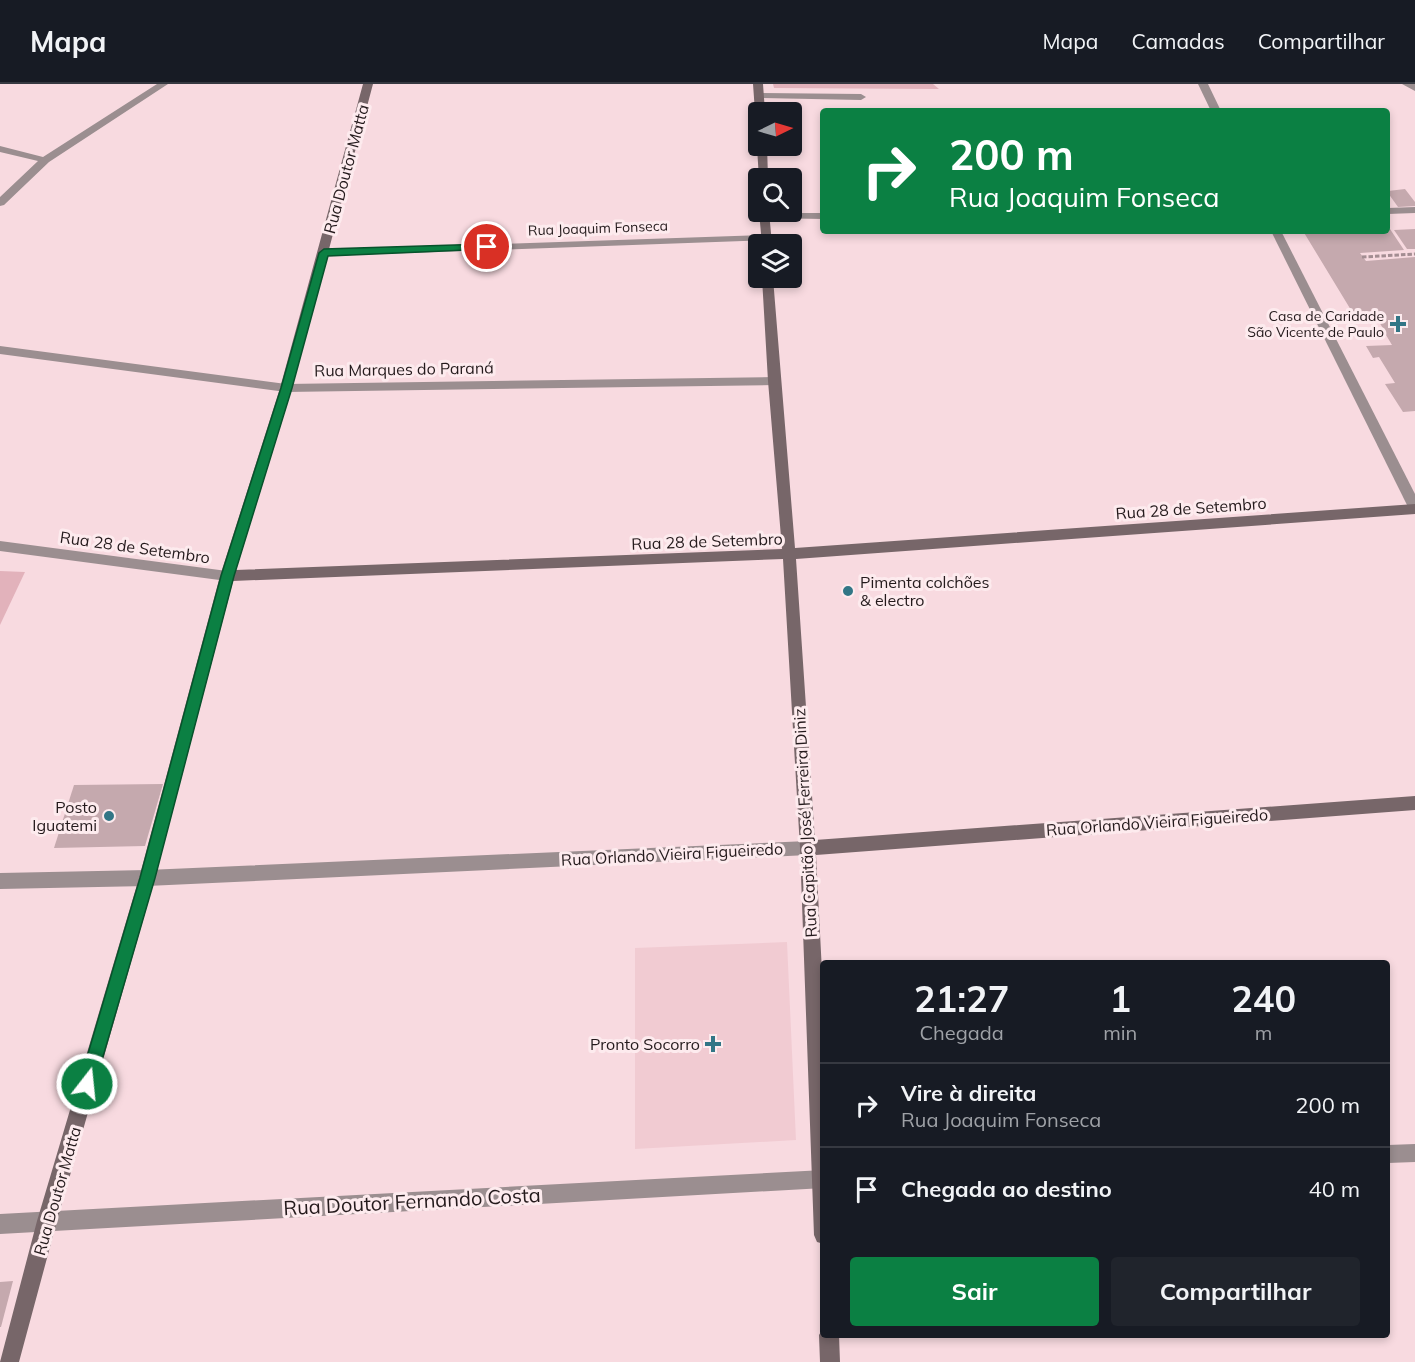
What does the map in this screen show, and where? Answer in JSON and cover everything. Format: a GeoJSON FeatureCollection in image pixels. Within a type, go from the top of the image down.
{"type":"FeatureCollection","features":[{"type":"Feature","properties":{"kind":"main road","name":"Rua Doutor Matta"},"geometry":{"type":"LineString","coordinates":[[9,1362],[47,1221],[147,878],[227,576],[286,388],[324,253],[368,84]]}},
{"type":"Feature","properties":{"kind":"main road"},"geometry":{"type":"LineString","coordinates":[[758,84],[760,102]]}},
{"type":"Feature","properties":{"kind":"main road","name":"Rua Capitão José Ferreira Diniz"},"geometry":{"type":"LineString","coordinates":[[769,288],[808,848],[820,1132]]}},
{"type":"Feature","properties":{"kind":"main road","name":"Rua 28 de Setembro"},"geometry":{"type":"LineString","coordinates":[[227,576],[789,554],[1415,508]]}},
{"type":"Feature","properties":{"kind":"main road","name":"Rua Orlando Vieira Figueiredo"},"geometry":{"type":"LineString","coordinates":[[808,848],[1415,802]]}},
{"type":"Feature","properties":{"kind":"main road"},"geometry":{"type":"LineString","coordinates":[[829,1338],[830,1362]]}},
{"type":"Feature","properties":{"kind":"street"},"geometry":{"type":"LineString","coordinates":[[0,203],[45,160],[163,84]]}},
{"type":"Feature","properties":{"kind":"street"},"geometry":{"type":"LineString","coordinates":[[1203,84],[1215,108]]}},
{"type":"Feature","properties":{"kind":"street"},"geometry":{"type":"LineString","coordinates":[[1407,84],[1415,88]]}},
{"type":"Feature","properties":{"kind":"street"},"geometry":{"type":"LineString","coordinates":[[760,96],[861,97]]}},
{"type":"Feature","properties":{"kind":"street"},"geometry":{"type":"LineString","coordinates":[[0,149],[45,160]]}},
{"type":"Feature","properties":{"kind":"street"},"geometry":{"type":"LineString","coordinates":[[1390,211],[1415,210]]}},
{"type":"Feature","properties":{"kind":"street"},"geometry":{"type":"LineString","coordinates":[[802,215],[820,216]]}},
{"type":"Feature","properties":{"kind":"street"},"geometry":{"type":"LineString","coordinates":[[1278,234],[1415,508]]}},
{"type":"Feature","properties":{"kind":"street","name":"Rua Joaquim Fonseca"},"geometry":{"type":"LineString","coordinates":[[324,253],[748,241]]}},
{"type":"Feature","properties":{"kind":"street","name":"Rua Marques do Paraná"},"geometry":{"type":"LineString","coordinates":[[0,350],[286,388],[774,381]]}},
{"type":"Feature","properties":{"kind":"street","name":"Rua 28 de Setembro"},"geometry":{"type":"LineString","coordinates":[[0,546],[227,576]]}},
{"type":"Feature","properties":{"kind":"street","name":"Rua Orlando Vieira Figueiredo"},"geometry":{"type":"LineString","coordinates":[[0,881],[147,878],[808,848]]}},
{"type":"Feature","properties":{"kind":"street"},"geometry":{"type":"LineString","coordinates":[[1390,1154],[1415,1153]]}},
{"type":"Feature","properties":{"kind":"street","name":"Rua Doutor Fernando Costa"},"geometry":{"type":"LineString","coordinates":[[0,1224],[820,1179]]}},
{"type":"Feature","properties":{"kind":"path"},"geometry":{"type":"LineString","coordinates":[[1362,257],[1415,254]]}},
{"type":"Feature","properties":{"kind":"shaded area"},"geometry":{"type":"Polygon","coordinates":[[[773,84],[933,84],[939,89],[774,88],[773,84]]]}},
{"type":"Feature","properties":{"kind":"shaded area"},"geometry":{"type":"Polygon","coordinates":[[[0,571],[25,572],[0,625],[0,571]]]}},
{"type":"Feature","properties":{"kind":"shaded area","name":"Pronto Socorro"},"geometry":{"type":"Polygon","coordinates":[[[787,942],[796,1140],[635,1149],[635,948],[787,942]]]}},
{"type":"Feature","properties":{"kind":"building"},"geometry":{"type":"Polygon","coordinates":[[[1405,189],[1415,202],[1415,206],[1398,207],[1390,196],[1390,191],[1405,189]]]}},
{"type":"Feature","properties":{"kind":"building","name":"Casa de Caridade São Vicente de Paulo"},"geometry":{"type":"Polygon","coordinates":[[[1390,229],[1404,250],[1360,253],[1366,261],[1415,257],[1415,411],[1403,412],[1385,384],[1395,383],[1379,357],[1373,358],[1366,346],[1392,345],[1386,335],[1373,336],[1372,334],[1386,333],[1374,314],[1354,315],[1305,234],[1390,234],[1390,229]]]}},
{"type":"Feature","properties":{"kind":"building"},"geometry":{"type":"Polygon","coordinates":[[[1415,229],[1415,249],[1407,249],[1394,230],[1415,229]]]}},
{"type":"Feature","properties":{"kind":"building","name":"Posto Iguatemi"},"geometry":{"type":"Polygon","coordinates":[[[163,784],[145,846],[54,848],[74,785],[163,784]]]}},
{"type":"Feature","properties":{"kind":"building"},"geometry":{"type":"Polygon","coordinates":[[[13,1281],[1,1327],[0,1327],[0,1282],[13,1281]]]}},
{"type":"Feature","properties":{"kind":"place","name":"Casa de Caridade São Vicente de Paulo"},"geometry":{"type":"Point","coordinates":[1398,324]}},
{"type":"Feature","properties":{"kind":"place","name":"Pimenta colchões & electro"},"geometry":{"type":"Point","coordinates":[848,591]}},
{"type":"Feature","properties":{"kind":"place","name":"Posto Iguatemi"},"geometry":{"type":"Point","coordinates":[109,816]}},
{"type":"Feature","properties":{"kind":"place","name":"Pronto Socorro"},"geometry":{"type":"Point","coordinates":[713,1044]}},
{"type":"Feature","properties":{"kind":"route"},"geometry":{"type":"LineString","coordinates":[[87,1084],[147,878],[227,576],[286,388],[324,253],[487,247]]}}]}
